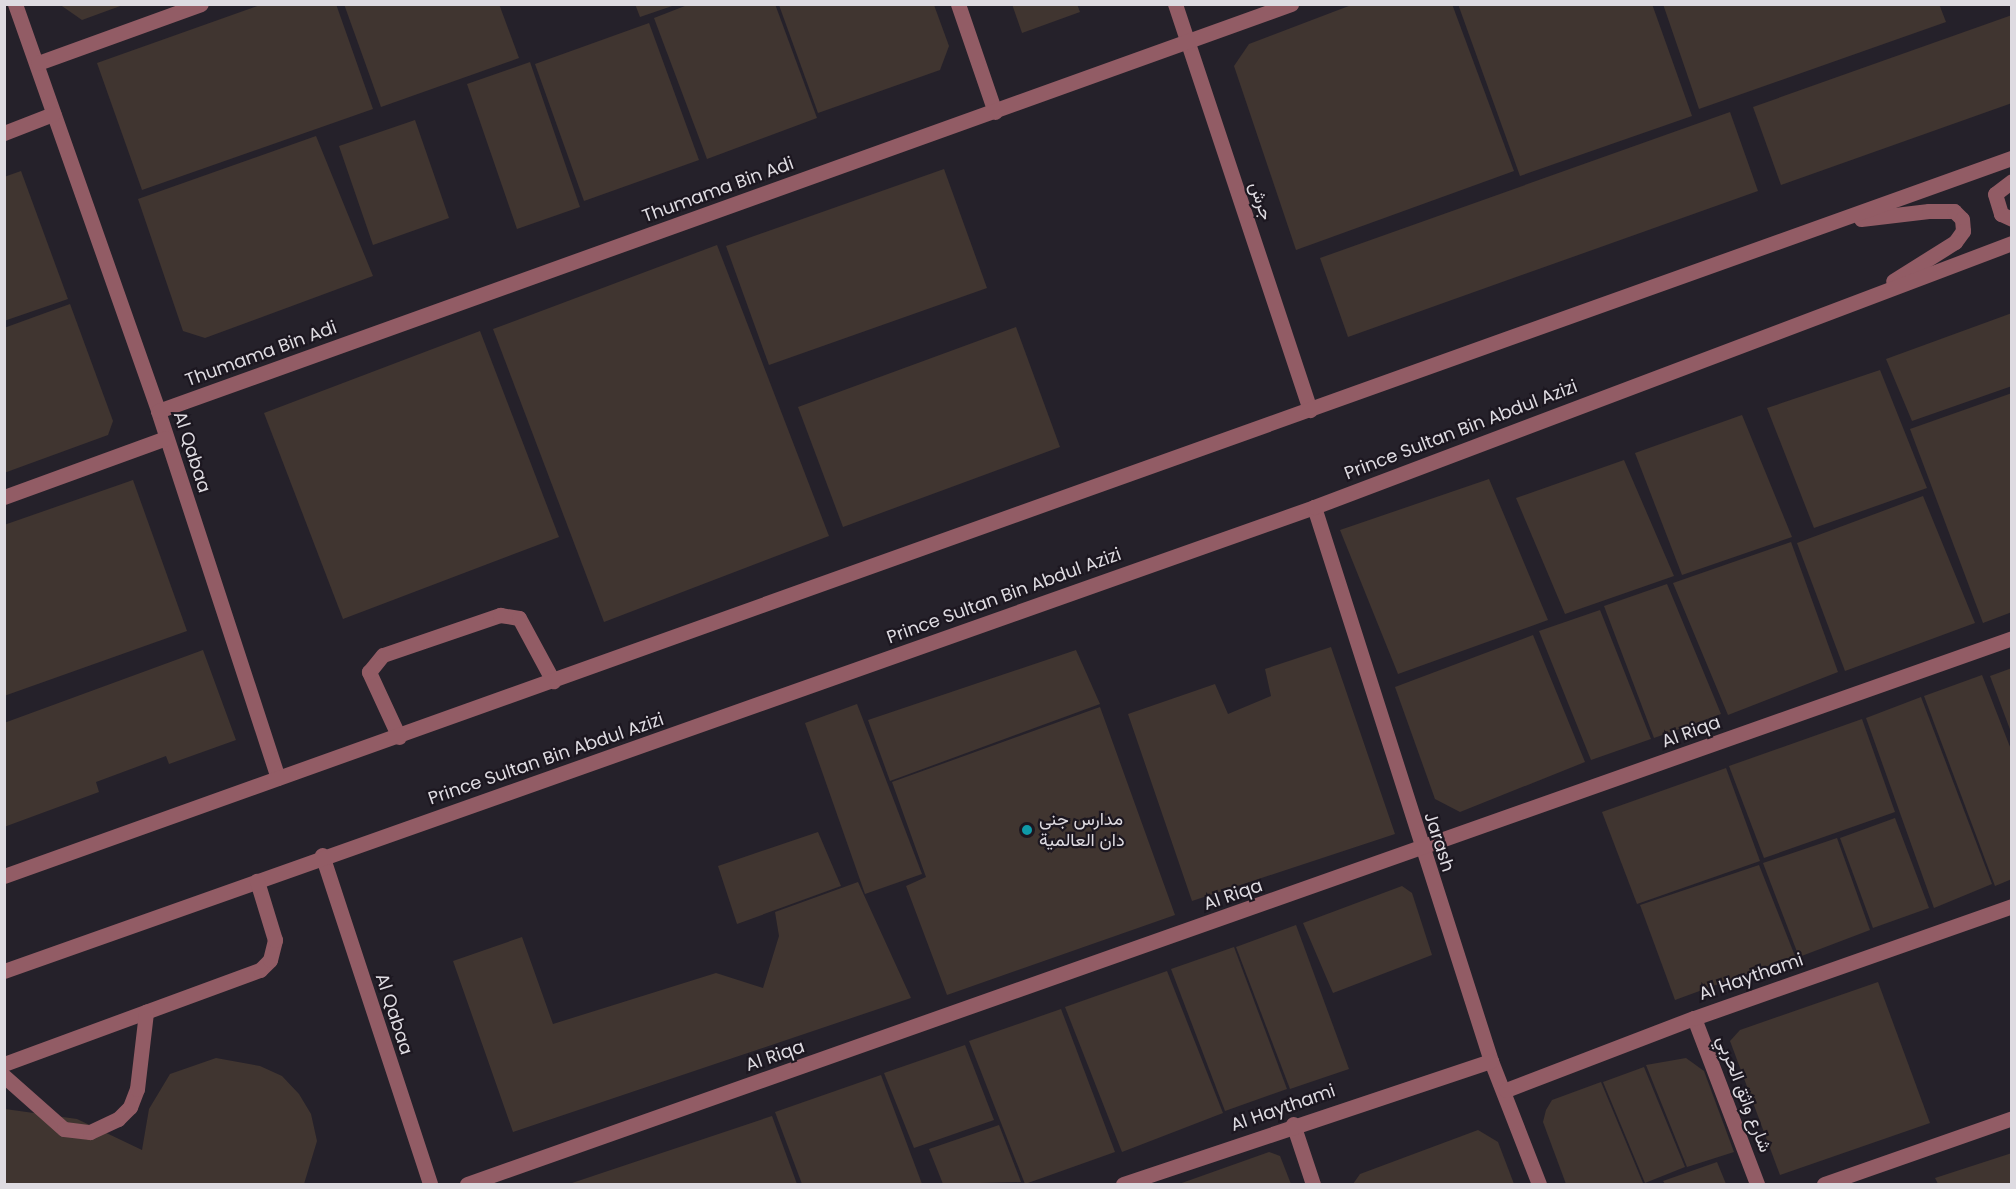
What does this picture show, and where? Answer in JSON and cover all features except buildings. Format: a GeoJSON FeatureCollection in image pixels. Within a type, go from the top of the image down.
{"type":"FeatureCollection","features":[{"type":"Feature","properties":{"kind":"street","name":"Al Qabaa"},"geometry":{"type":"LineString","coordinates":[[15,4],[38,63],[53,114],[158,411],[278,778]]}},
{"type":"Feature","properties":{"kind":"street"},"geometry":{"type":"LineString","coordinates":[[38,63],[201,4]]}},
{"type":"Feature","properties":{"kind":"street"},"geometry":{"type":"LineString","coordinates":[[958,4],[995,112]]}},
{"type":"Feature","properties":{"kind":"street","name":"جرش"},"geometry":{"type":"LineString","coordinates":[[1175,4],[1310,410]]}},
{"type":"Feature","properties":{"kind":"street","name":"Thumama Bin Adi"},"geometry":{"type":"LineString","coordinates":[[158,411],[1291,4]]}},
{"type":"Feature","properties":{"kind":"street"},"geometry":{"type":"LineString","coordinates":[[4,133],[53,114]]}},
{"type":"Feature","properties":{"kind":"street"},"geometry":{"type":"LineString","coordinates":[[4,876],[399,737],[2012,158]]}},
{"type":"Feature","properties":{"kind":"street"},"geometry":{"type":"LineString","coordinates":[[2012,181],[1995,194],[2001,214],[2012,219]]}},
{"type":"Feature","properties":{"kind":"street"},"geometry":{"type":"LineString","coordinates":[[1833,222],[1929,211],[1954,211],[1962,219],[1963,231],[1955,242],[1874,295]]}},
{"type":"Feature","properties":{"kind":"street","name":"Prince Sultan Bin Abdul Azizi"},"geometry":{"type":"LineString","coordinates":[[4,971],[257,881],[322,855],[1314,507],[2012,243]]}},
{"type":"Feature","properties":{"kind":"street"},"geometry":{"type":"LineString","coordinates":[[4,497],[166,438]]}},
{"type":"Feature","properties":{"kind":"street","name":"Jarash"},"geometry":{"type":"LineString","coordinates":[[1314,507],[1421,850],[1491,1061],[1506,1090],[1539,1185]]}},
{"type":"Feature","properties":{"kind":"street"},"geometry":{"type":"LineString","coordinates":[[399,737],[369,672],[383,655],[500,615],[519,618],[553,681]]}},
{"type":"Feature","properties":{"kind":"street","name":"Al Riqa"},"geometry":{"type":"LineString","coordinates":[[467,1185],[1421,850],[2012,638]]}},
{"type":"Feature","properties":{"kind":"street","name":"Al Qabaa"},"geometry":{"type":"LineString","coordinates":[[322,855],[430,1185]]}},
{"type":"Feature","properties":{"kind":"street"},"geometry":{"type":"LineString","coordinates":[[4,1064],[260,970],[270,960],[276,940],[257,881]]}},
{"type":"Feature","properties":{"kind":"street","name":"Al Haythami"},"geometry":{"type":"LineString","coordinates":[[1506,1090],[1694,1018],[2012,906]]}},
{"type":"Feature","properties":{"kind":"street"},"geometry":{"type":"LineString","coordinates":[[4,1076],[64,1129],[90,1132],[118,1119],[130,1107],[137,1089],[146,1012]]}},
{"type":"Feature","properties":{"kind":"street","name":"شارع واثق الحربي"},"geometry":{"type":"LineString","coordinates":[[1694,1018],[1757,1185]]}},
{"type":"Feature","properties":{"kind":"street","name":"Al Haythami"},"geometry":{"type":"LineString","coordinates":[[1123,1185],[1293,1125],[1491,1061]]}},
{"type":"Feature","properties":{"kind":"street"},"geometry":{"type":"LineString","coordinates":[[1824,1185],[2012,1118]]}},
{"type":"Feature","properties":{"kind":"street"},"geometry":{"type":"LineString","coordinates":[[1293,1125],[1313,1185]]}},
{"type":"Feature","properties":{"kind":"place","name":"مدارس جنى دان العالمية"},"geometry":{"type":"Point","coordinates":[1027,830]}}]}
